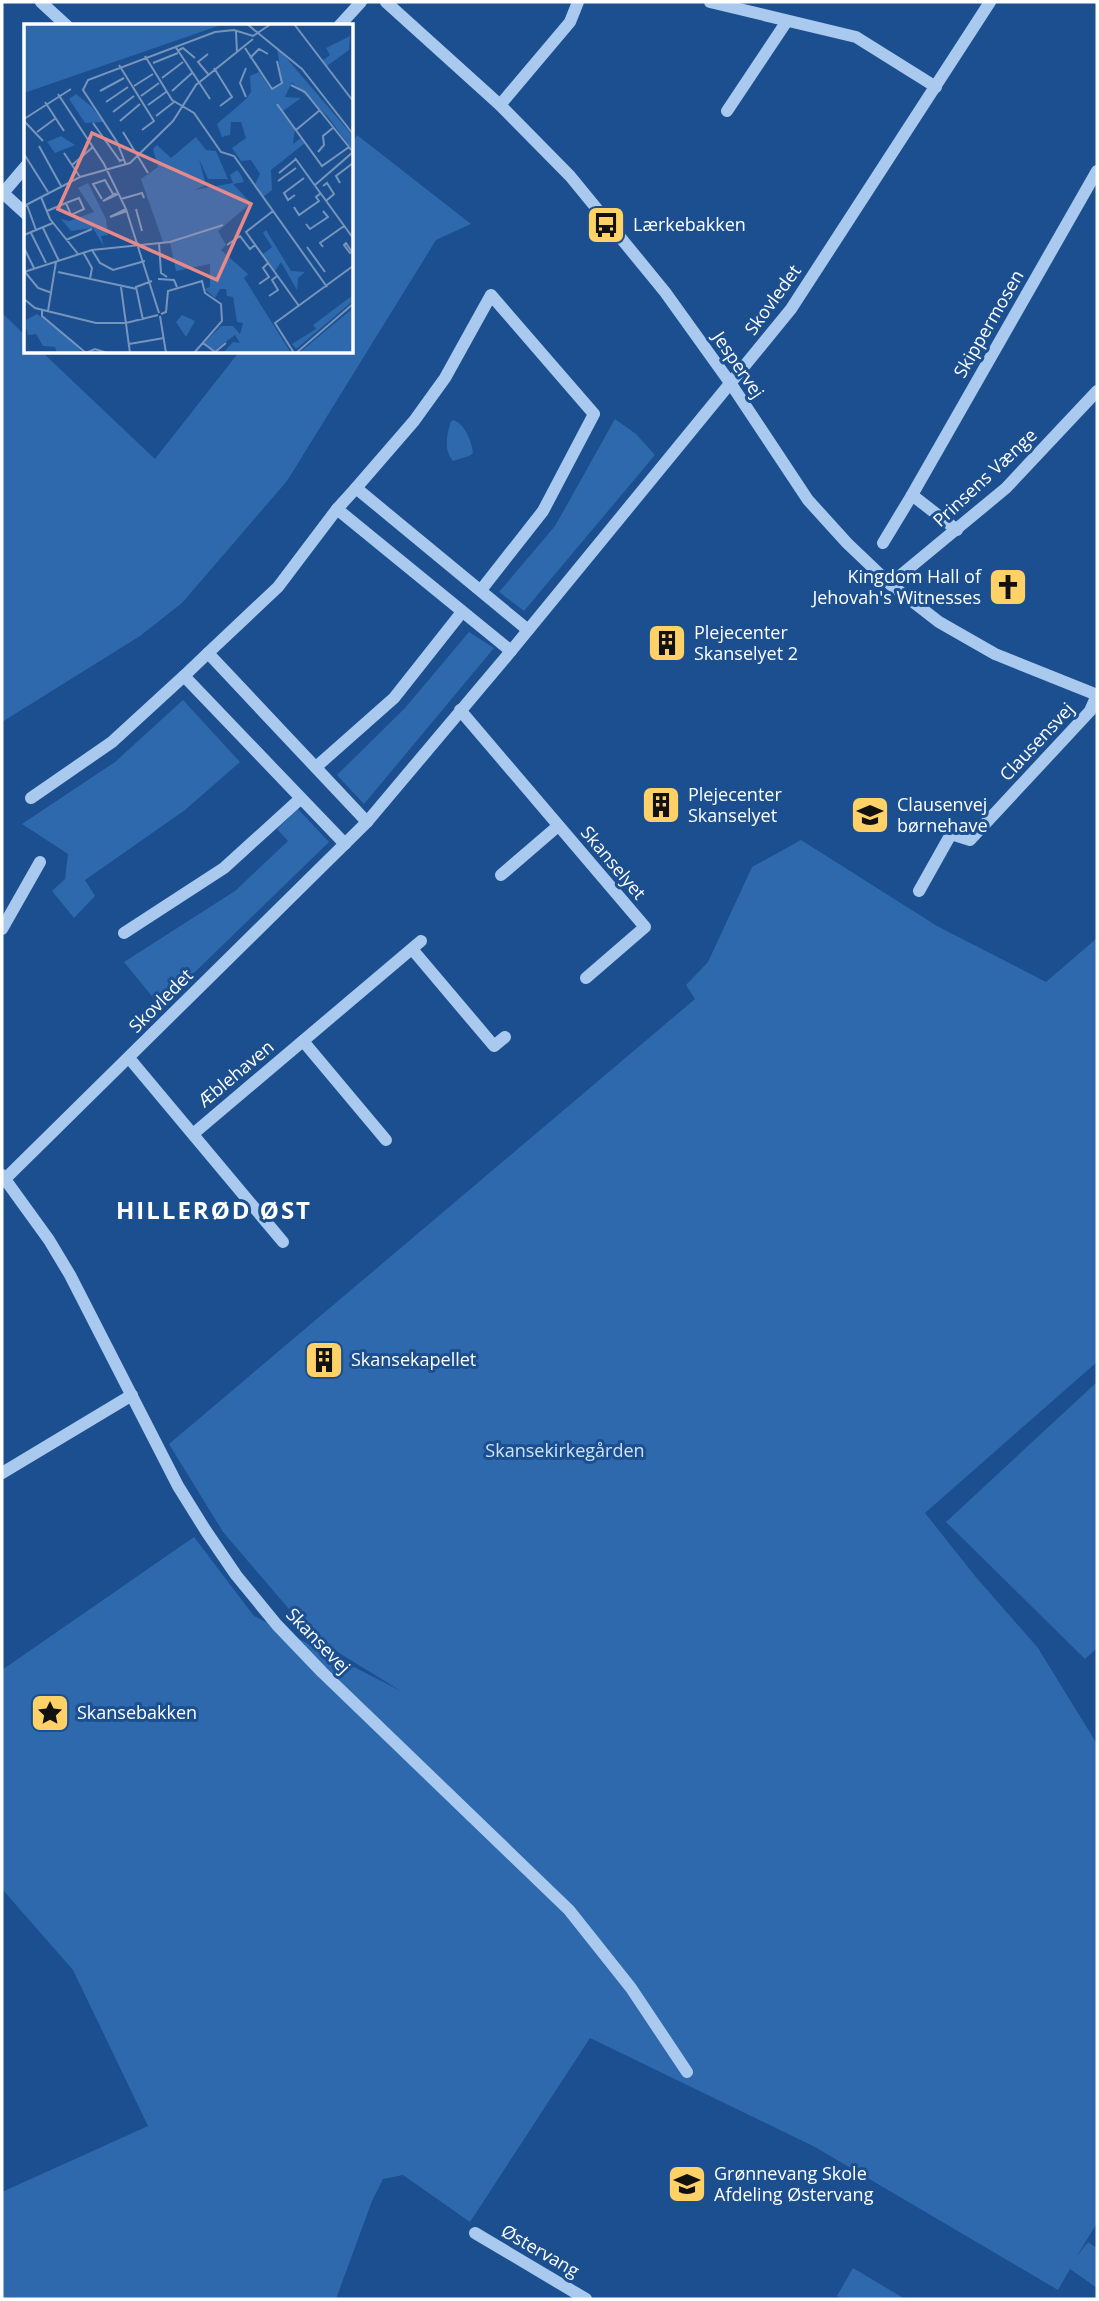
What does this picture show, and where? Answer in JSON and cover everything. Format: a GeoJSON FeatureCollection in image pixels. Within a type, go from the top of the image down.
{"type":"FeatureCollection","features":[{"type":"Feature","properties":{"kind":"street"},"geometry":{"type":"LineString","coordinates":[[41,2],[66,24]]}},
{"type":"Feature","properties":{"kind":"street"},"geometry":{"type":"LineString","coordinates":[[341,24],[361,2]]}},
{"type":"Feature","properties":{"kind":"street","name":"Jespervej"},"geometry":{"type":"LineString","coordinates":[[386,2],[500,105],[570,176],[665,292],[731,384],[807,500],[890,584],[939,622],[995,654],[1097,695]]}},
{"type":"Feature","properties":{"kind":"street"},"geometry":{"type":"LineString","coordinates":[[500,105],[570,22],[579,2]]}},
{"type":"Feature","properties":{"kind":"street"},"geometry":{"type":"LineString","coordinates":[[710,2],[856,37],[936,87]]}},
{"type":"Feature","properties":{"kind":"street","name":"Skovledet"},"geometry":{"type":"LineString","coordinates":[[3,1179],[129,1059],[367,822],[511,651],[791,309],[990,2]]}},
{"type":"Feature","properties":{"kind":"street"},"geometry":{"type":"LineString","coordinates":[[727,111],[787,21]]}},
{"type":"Feature","properties":{"kind":"street"},"geometry":{"type":"LineString","coordinates":[[24,168],[3,193],[24,213]]}},
{"type":"Feature","properties":{"kind":"street","name":"Skippermosen"},"geometry":{"type":"LineString","coordinates":[[883,543],[1097,171]]}},
{"type":"Feature","properties":{"kind":"street"},"geometry":{"type":"LineString","coordinates":[[31,798],[112,742],[278,587],[337,509],[414,421],[445,378],[491,295],[594,414],[543,511],[481,590]]}},
{"type":"Feature","properties":{"kind":"street","name":"Prinsens Vænge"},"geometry":{"type":"LineString","coordinates":[[890,584],[1006,488],[1097,391]]}},
{"type":"Feature","properties":{"kind":"street"},"geometry":{"type":"LineString","coordinates":[[356,488],[528,630]]}},
{"type":"Feature","properties":{"kind":"street"},"geometry":{"type":"LineString","coordinates":[[912,495],[957,530]]}},
{"type":"Feature","properties":{"kind":"street"},"geometry":{"type":"LineString","coordinates":[[337,509],[511,651]]}},
{"type":"Feature","properties":{"kind":"street"},"geometry":{"type":"LineString","coordinates":[[316,767],[394,698],[462,612]]}},
{"type":"Feature","properties":{"kind":"street"},"geometry":{"type":"LineString","coordinates":[[208,653],[367,822]]}},
{"type":"Feature","properties":{"kind":"street"},"geometry":{"type":"LineString","coordinates":[[184,676],[345,844]]}},
{"type":"Feature","properties":{"kind":"street","name":"Clausensvej"},"geometry":{"type":"LineString","coordinates":[[919,891],[951,834],[970,840],[1090,710],[1097,695]]}},
{"type":"Feature","properties":{"kind":"street","name":"Skanselyet"},"geometry":{"type":"LineString","coordinates":[[460,710],[645,927],[586,978]]}},
{"type":"Feature","properties":{"kind":"street"},"geometry":{"type":"LineString","coordinates":[[124,933],[224,868],[300,799]]}},
{"type":"Feature","properties":{"kind":"street","name":"Skanselyet"},"geometry":{"type":"LineString","coordinates":[[501,875],[558,826]]}},
{"type":"Feature","properties":{"kind":"street"},"geometry":{"type":"LineString","coordinates":[[2,929],[40,862]]}},
{"type":"Feature","properties":{"kind":"street","name":"Æblehaven"},"geometry":{"type":"LineString","coordinates":[[193,1134],[416,945],[494,1046],[505,1037]]}},
{"type":"Feature","properties":{"kind":"street"},"geometry":{"type":"LineString","coordinates":[[303,1041],[386,1140]]}},
{"type":"Feature","properties":{"kind":"street","name":"Æblehaven"},"geometry":{"type":"LineString","coordinates":[[129,1059],[283,1242]]}},
{"type":"Feature","properties":{"kind":"street","name":"Skansevej"},"geometry":{"type":"LineString","coordinates":[[3,1179],[49,1240],[70,1275],[178,1486],[236,1575],[277,1625],[322,1672],[569,1910],[631,1988],[687,2071]]}},
{"type":"Feature","properties":{"kind":"street"},"geometry":{"type":"LineString","coordinates":[[2,1473],[132,1395]]}},
{"type":"Feature","properties":{"kind":"street","name":"Østervang"},"geometry":{"type":"LineString","coordinates":[[475,2234],[586,2299]]}},
{"type":"Feature","properties":{"kind":"green space"},"geometry":{"type":"Polygon","coordinates":[[[357,135],[471,224],[436,240],[287,481],[182,603],[140,636],[2,722],[2,313],[24,334],[24,354],[44,354],[155,459],[237,354],[354,354],[354,141],[357,135]]]}},
{"type":"Feature","properties":{"kind":"green space"},"geometry":{"type":"Polygon","coordinates":[[[615,419],[636,434],[655,455],[524,611],[499,592],[555,526],[615,419]]]}},
{"type":"Feature","properties":{"kind":"green space"},"geometry":{"type":"Polygon","coordinates":[[[454,420],[467,434],[473,453],[453,461],[447,442],[451,421],[454,420]]]}},
{"type":"Feature","properties":{"kind":"green space"},"geometry":{"type":"Polygon","coordinates":[[[469,632],[494,648],[364,804],[337,775],[405,708],[469,632]]]}},
{"type":"Feature","properties":{"kind":"green space"},"geometry":{"type":"Polygon","coordinates":[[[183,700],[240,762],[185,810],[85,880],[95,896],[74,918],[52,891],[65,879],[68,854],[22,824],[115,762],[183,700]]]}},
{"type":"Feature","properties":{"kind":"green space"},"geometry":{"type":"Polygon","coordinates":[[[298,809],[329,842],[160,1006],[124,962],[235,891],[288,841],[277,829],[298,809]]]}},
{"type":"Feature","properties":{"kind":"green space","name":"Skansekirkegården"},"geometry":{"type":"Polygon","coordinates":[[[801,840],[937,926],[1046,982],[1097,938],[1097,1362],[925,1513],[1038,1648],[1097,1744],[1097,2223],[1077,2256],[1088,2242],[1097,2248],[1097,2288],[1070,2269],[1058,2290],[815,2147],[590,2038],[470,2222],[403,2175],[383,2179],[372,2201],[336,2299],[2,2299],[2,2192],[148,2126],[73,1970],[2,1889],[2,1670],[194,1537],[254,1616],[401,1691],[313,1637],[223,1532],[169,1444],[695,999],[686,985],[708,962],[752,867],[801,840]]]}},
{"type":"Feature","properties":{"kind":"green space"},"geometry":{"type":"Polygon","coordinates":[[[1097,1382],[1097,1648],[1085,1659],[946,1522],[1097,1382]]]}},
{"type":"Feature","properties":{"kind":"green space"},"geometry":{"type":"Polygon","coordinates":[[[853,2268],[905,2299],[843,2299],[837,2296],[853,2268]]]}},
{"type":"Feature","properties":{"kind":"place","name":"Lærkebakken"},"geometry":{"type":"Point","coordinates":[606,225]}},
{"type":"Feature","properties":{"kind":"place","name":"Kingdom Hall of Jehovah's Witnesses"},"geometry":{"type":"Point","coordinates":[1008,587]}},
{"type":"Feature","properties":{"kind":"place","name":"Plejecenter Skanselyet 2"},"geometry":{"type":"Point","coordinates":[667,643]}},
{"type":"Feature","properties":{"kind":"place","name":"Plejecenter Skanselyet"},"geometry":{"type":"Point","coordinates":[661,805]}},
{"type":"Feature","properties":{"kind":"place","name":"Clausenvej børnehave"},"geometry":{"type":"Point","coordinates":[870,815]}},
{"type":"Feature","properties":{"kind":"place","name":"Skansekapellet"},"geometry":{"type":"Point","coordinates":[324,1360]}},
{"type":"Feature","properties":{"kind":"place","name":"Skansebakken"},"geometry":{"type":"Point","coordinates":[50,1713]}},
{"type":"Feature","properties":{"kind":"place","name":"Grønnevang Skole Afdeling Østervang"},"geometry":{"type":"Point","coordinates":[687,2184]}},
{"type":"Feature","properties":{"kind":"district","name":"HILLERØD ØST"},"geometry":{"type":"Point","coordinates":[214,1211]}}]}
